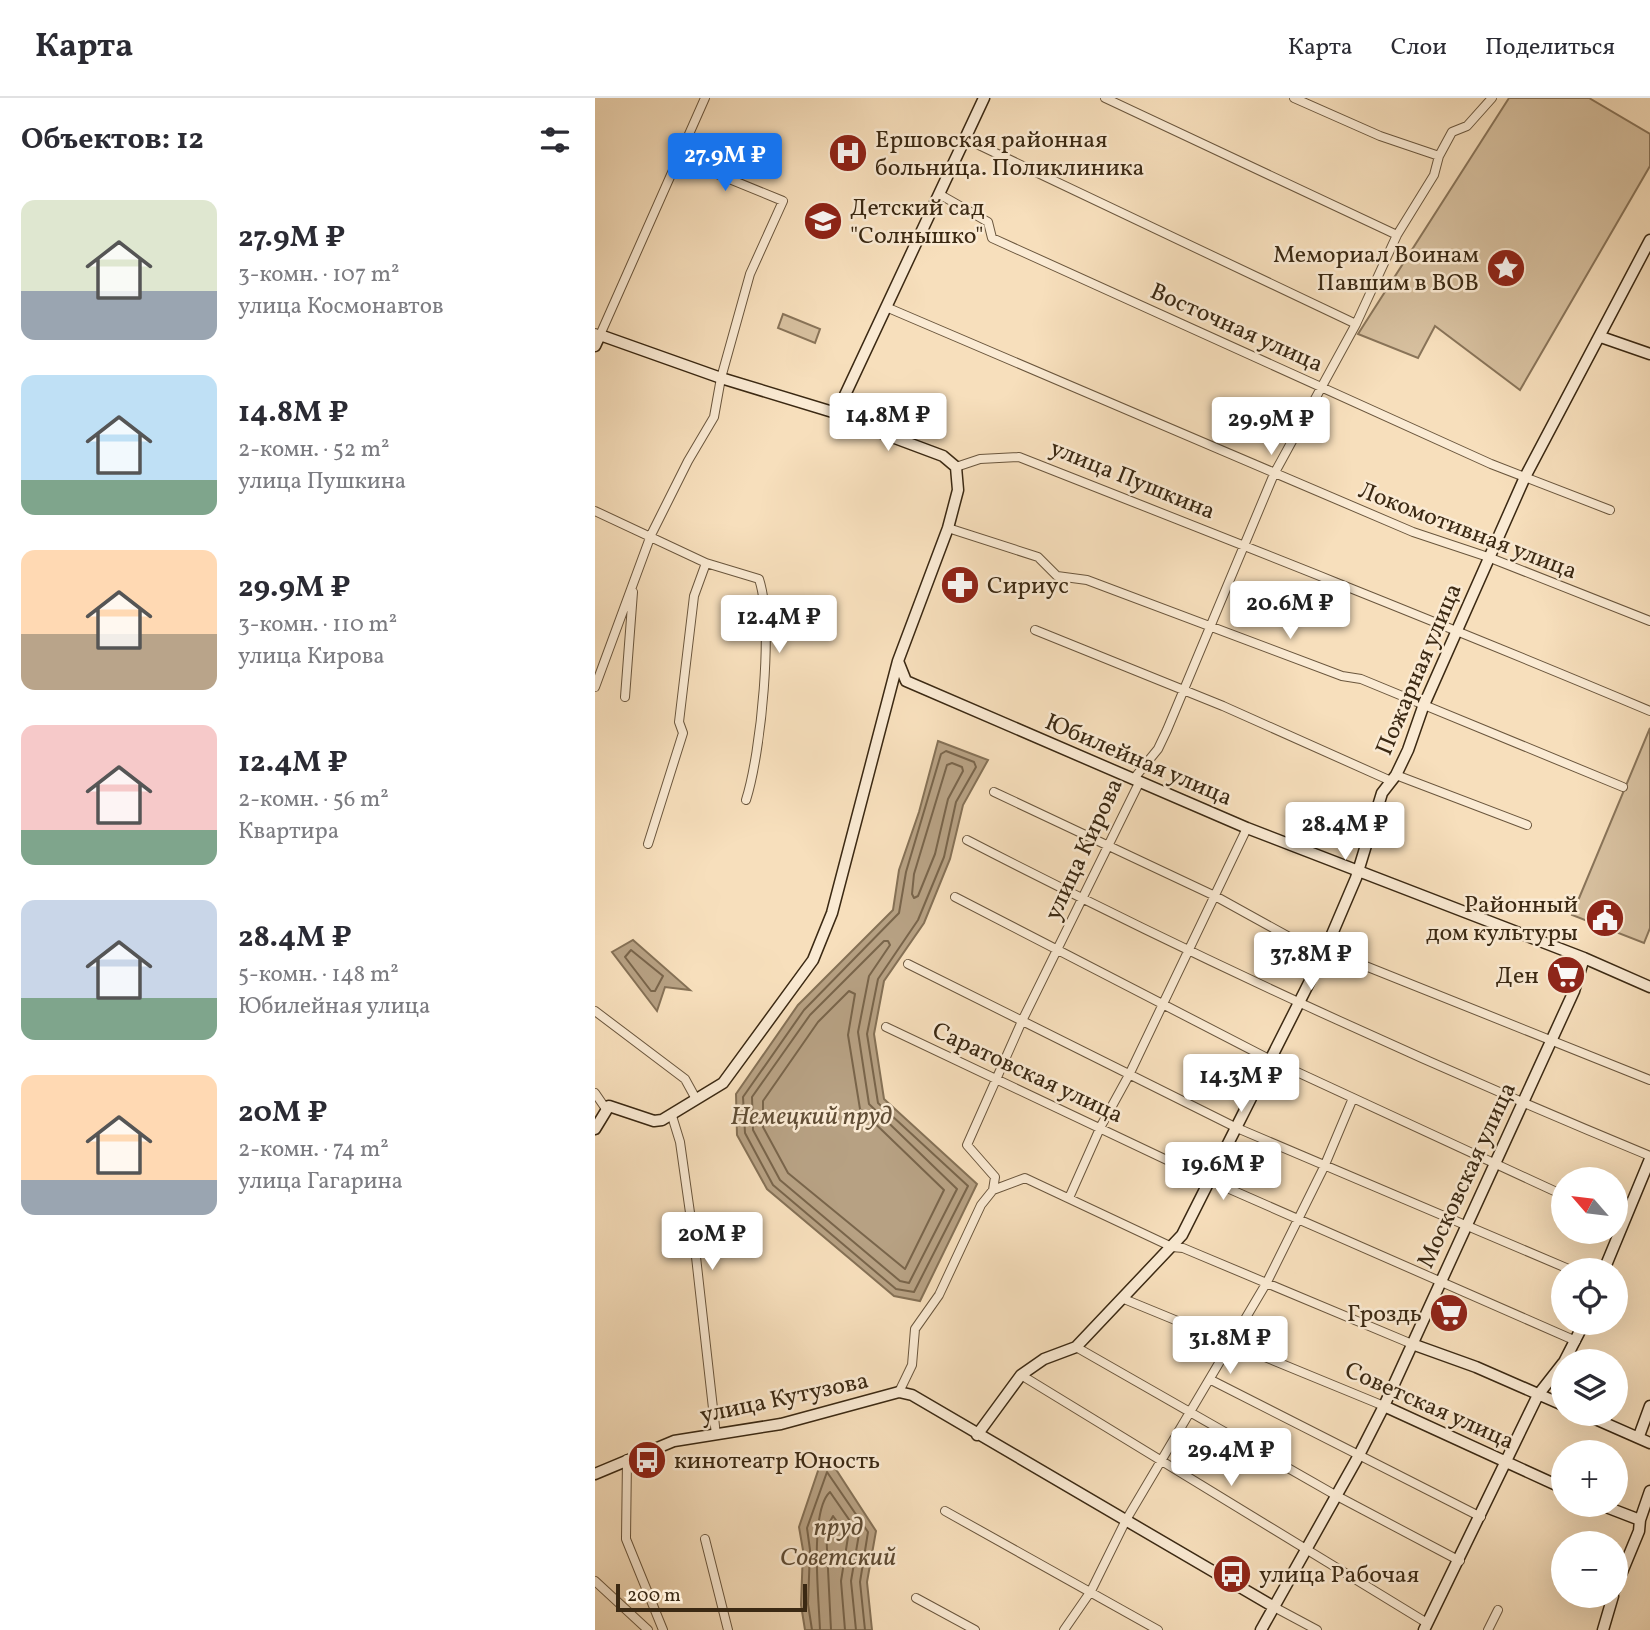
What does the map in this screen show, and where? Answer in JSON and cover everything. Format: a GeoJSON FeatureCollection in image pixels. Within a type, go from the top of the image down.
{"type":"FeatureCollection","features":[{"type":"Feature","properties":{"kind":"street"},"geometry":{"type":"LineString","coordinates":[[595,346],[597,334],[705,98]]}},
{"type":"Feature","properties":{"kind":"street"},"geometry":{"type":"LineString","coordinates":[[844,413],[845,396],[984,98]]}},
{"type":"Feature","properties":{"kind":"street"},"geometry":{"type":"LineString","coordinates":[[1105,98],[1397,235]]}},
{"type":"Feature","properties":{"kind":"street"},"geometry":{"type":"LineString","coordinates":[[1294,98],[1380,136],[1439,156]]}},
{"type":"Feature","properties":{"kind":"street","name":"улица Кирова"},"geometry":{"type":"LineString","coordinates":[[993,1190],[995,1177],[967,1145],[995,1080],[1139,783],[1136,776],[1158,750],[1274,474],[1356,324],[1397,235],[1434,175],[1439,156],[1453,132],[1467,126],[1492,98]]}},
{"type":"Feature","properties":{"kind":"street"},"geometry":{"type":"LineString","coordinates":[[964,138],[1356,324]]}},
{"type":"Feature","properties":{"kind":"street"},"geometry":{"type":"LineString","coordinates":[[595,687],[651,535],[688,461],[714,417],[721,378],[750,274],[783,201],[678,158]]}},
{"type":"Feature","properties":{"kind":"street","name":"Восточная улица"},"geometry":{"type":"LineString","coordinates":[[939,194],[988,222],[992,238],[1525,477],[1610,510]]}},
{"type":"Feature","properties":{"kind":"street","name":"Пожарная улица"},"geometry":{"type":"LineString","coordinates":[[977,1435],[1021,1375],[1044,1359],[1076,1348],[1182,1235],[1324,953],[1359,869],[1382,793],[1394,778],[1488,556],[1525,477],[1650,240]]}},
{"type":"Feature","properties":{"kind":"street","name":"Локомотивная улица"},"geometry":{"type":"LineString","coordinates":[[886,307],[1274,474],[1413,531],[1488,556],[1650,621]]}},
{"type":"Feature","properties":{"kind":"street"},"geometry":{"type":"LineString","coordinates":[[597,334],[721,378],[844,413],[852,422],[943,457],[956,467],[958,490],[948,528],[898,661],[832,914],[813,960],[723,1083],[672,1116],[654,1121],[618,1107],[605,1108]]}},
{"type":"Feature","properties":{"kind":"street"},"geometry":{"type":"LineString","coordinates":[[1601,337],[1650,354]]}},
{"type":"Feature","properties":{"kind":"street","name":"улица Пушкина"},"geometry":{"type":"LineString","coordinates":[[956,467],[980,458],[1019,457],[1457,629],[1650,711]]}},
{"type":"Feature","properties":{"kind":"street"},"geometry":{"type":"LineString","coordinates":[[595,511],[706,563],[759,579],[767,628],[754,775],[746,800]]}},
{"type":"Feature","properties":{"kind":"street"},"geometry":{"type":"LineString","coordinates":[[948,528],[1038,557],[1057,576],[1087,580],[1342,676],[1361,679],[1423,707],[1623,787]]}},
{"type":"Feature","properties":{"kind":"street"},"geometry":{"type":"LineString","coordinates":[[648,844],[683,733],[679,722],[694,596],[706,563]]}},
{"type":"Feature","properties":{"kind":"street"},"geometry":{"type":"LineString","coordinates":[[625,697],[634,580]]}},
{"type":"Feature","properties":{"kind":"street"},"geometry":{"type":"LineString","coordinates":[[1035,630],[1394,778],[1527,825]]}},
{"type":"Feature","properties":{"kind":"street","name":"Юбилейная улица"},"geometry":{"type":"LineString","coordinates":[[898,661],[906,681],[1139,783],[1247,828],[1584,958],[1650,987]]}},
{"type":"Feature","properties":{"kind":"street"},"geometry":{"type":"LineString","coordinates":[[994,792],[1215,896],[1311,949],[1333,953],[1650,1080]]}},
{"type":"Feature","properties":{"kind":"street"},"geometry":{"type":"LineString","coordinates":[[1069,1198],[1101,1126],[1190,951],[1247,828]]}},
{"type":"Feature","properties":{"kind":"street"},"geometry":{"type":"LineString","coordinates":[[967,840],[1082,900],[1299,1003],[1522,1105],[1650,1157],[1628,1203]]}},
{"type":"Feature","properties":{"kind":"street"},"geometry":{"type":"LineString","coordinates":[[955,897],[1058,947],[1271,1059],[1551,1190]]}},
{"type":"Feature","properties":{"kind":"street","name":"Московская улица"},"geometry":{"type":"LineString","coordinates":[[1261,1630],[1359,1457],[1384,1406],[1552,1041],[1574,990],[1584,958]]}},
{"type":"Feature","properties":{"kind":"street"},"geometry":{"type":"LineString","coordinates":[[908,964],[1237,1128],[1551,1262]]}},
{"type":"Feature","properties":{"kind":"street"},"geometry":{"type":"LineString","coordinates":[[595,1011],[685,1079],[696,1099]]}},
{"type":"Feature","properties":{"kind":"street","name":"Саратовская улица"},"geometry":{"type":"LineString","coordinates":[[886,1027],[995,1080],[1101,1126],[1209,1180],[1576,1341]]}},
{"type":"Feature","properties":{"kind":"street"},"geometry":{"type":"LineString","coordinates":[[595,1093],[605,1108]]}},
{"type":"Feature","properties":{"kind":"street"},"geometry":{"type":"LineString","coordinates":[[1064,1630],[1091,1591],[1126,1520],[1192,1413],[1267,1282],[1324,1167],[1353,1098]]}},
{"type":"Feature","properties":{"kind":"street"},"geometry":{"type":"LineString","coordinates":[[595,1129],[605,1108]]}},
{"type":"Feature","properties":{"kind":"street"},"geometry":{"type":"LineString","coordinates":[[672,1116],[680,1142],[695,1248],[716,1435]]}},
{"type":"Feature","properties":{"kind":"street"},"geometry":{"type":"LineString","coordinates":[[899,1392],[912,1365],[915,1329],[939,1295],[981,1205],[993,1190],[1025,1178],[1172,1247],[1182,1248],[1267,1282],[1551,1400]]}},
{"type":"Feature","properties":{"kind":"street","name":"Советская улица"},"geometry":{"type":"LineString","coordinates":[[1124,1299],[1384,1406],[1551,1482]]}},
{"type":"Feature","properties":{"kind":"street"},"geometry":{"type":"LineString","coordinates":[[1571,1349],[1579,1335]]}},
{"type":"Feature","properties":{"kind":"street"},"geometry":{"type":"LineString","coordinates":[[1076,1348],[1337,1496],[1460,1561]]}},
{"type":"Feature","properties":{"kind":"street"},"geometry":{"type":"LineString","coordinates":[[1021,1375],[1426,1627],[1538,1395],[1551,1378]]}},
{"type":"Feature","properties":{"kind":"street"},"geometry":{"type":"LineString","coordinates":[[1211,1380],[1481,1517]]}},
{"type":"Feature","properties":{"kind":"street","name":"улица Кутузова"},"geometry":{"type":"LineString","coordinates":[[595,1474],[674,1441],[806,1418],[899,1392],[912,1395],[1274,1606]]}},
{"type":"Feature","properties":{"kind":"street"},"geometry":{"type":"LineString","coordinates":[[1639,1436],[1650,1406]]}},
{"type":"Feature","properties":{"kind":"street"},"geometry":{"type":"LineString","coordinates":[[1614,1426],[1650,1443]]}},
{"type":"Feature","properties":{"kind":"street"},"geometry":{"type":"LineString","coordinates":[[627,1459],[626,1539],[663,1630]]}},
{"type":"Feature","properties":{"kind":"street"},"geometry":{"type":"LineString","coordinates":[[1628,1558],[1650,1491]]}},
{"type":"Feature","properties":{"kind":"street"},"geometry":{"type":"LineString","coordinates":[[945,1511],[1159,1630]]}},
{"type":"Feature","properties":{"kind":"street"},"geometry":{"type":"LineString","coordinates":[[1628,1515],[1640,1520]]}},
{"type":"Feature","properties":{"kind":"street"},"geometry":{"type":"LineString","coordinates":[[705,1539],[729,1630]]}},
{"type":"Feature","properties":{"kind":"street"},"geometry":{"type":"LineString","coordinates":[[595,1581],[648,1630]]}},
{"type":"Feature","properties":{"kind":"street"},"geometry":{"type":"LineString","coordinates":[[916,1598],[975,1630]]}},
{"type":"Feature","properties":{"kind":"street"},"geometry":{"type":"LineString","coordinates":[[1274,1606],[1317,1630]]}},
{"type":"Feature","properties":{"kind":"street"},"geometry":{"type":"LineString","coordinates":[[1603,1630],[1609,1608]]}},
{"type":"Feature","properties":{"kind":"street"},"geometry":{"type":"LineString","coordinates":[[1488,1630],[1498,1610]]}},
{"type":"Feature","properties":{"kind":"shaded area"},"geometry":{"type":"Polygon","coordinates":[[[1509,98],[1589,98],[1650,134],[1650,166],[1520,390],[1435,326],[1418,358],[1358,334],[1509,98]]]}},
{"type":"Feature","properties":{"kind":"shaded area"},"geometry":{"type":"Polygon","coordinates":[[[783,314],[820,329],[815,343],[778,328],[783,314]]]}},
{"type":"Feature","properties":{"kind":"shaded area"},"geometry":{"type":"Polygon","coordinates":[[[1650,728],[1650,928],[1644,943],[1572,915],[1650,728]]]}},
{"type":"Feature","properties":{"kind":"water","name":"Немецкий пруд"},"geometry":{"type":"Polygon","coordinates":[[[938,741],[988,760],[963,805],[950,859],[924,923],[884,981],[874,1034],[884,1099],[977,1184],[920,1301],[894,1296],[767,1189],[737,1135],[736,1094],[798,1005],[893,910],[899,870],[919,812],[938,741]]]}},
{"type":"Feature","properties":{"kind":"water"},"geometry":{"type":"Polygon","coordinates":[[[633,940],[690,990],[665,987],[657,1011],[612,952],[633,940]]]}},
{"type":"Feature","properties":{"kind":"water","name":"пруд Советский"},"geometry":{"type":"Polygon","coordinates":[[[822,1459],[835,1468],[876,1531],[867,1582],[872,1630],[805,1630],[801,1605],[803,1550],[799,1527],[822,1459]]]}},
{"type":"Feature","properties":{"kind":"place","name":"Ершовская районная больница. Поликлиника"},"geometry":{"type":"Point","coordinates":[848,153]}},
{"type":"Feature","properties":{"kind":"place","name":"Детский сад \"Солнышко\""},"geometry":{"type":"Point","coordinates":[823,221]}},
{"type":"Feature","properties":{"kind":"place","name":"Мемориал Воинам Павшим в ВОВ"},"geometry":{"type":"Point","coordinates":[1506,268]}},
{"type":"Feature","properties":{"kind":"place","name":"Сириус"},"geometry":{"type":"Point","coordinates":[960,585]}},
{"type":"Feature","properties":{"kind":"place","name":"Районный дом культуры"},"geometry":{"type":"Point","coordinates":[1605,918]}},
{"type":"Feature","properties":{"kind":"place","name":"Ден"},"geometry":{"type":"Point","coordinates":[1566,975]}},
{"type":"Feature","properties":{"kind":"place","name":"Гроздь"},"geometry":{"type":"Point","coordinates":[1449,1313]}},
{"type":"Feature","properties":{"kind":"place","name":"кинотеатр Юность"},"geometry":{"type":"Point","coordinates":[647,1460]}},
{"type":"Feature","properties":{"kind":"place","name":"улица Рабочая"},"geometry":{"type":"Point","coordinates":[1232,1574]}}]}
